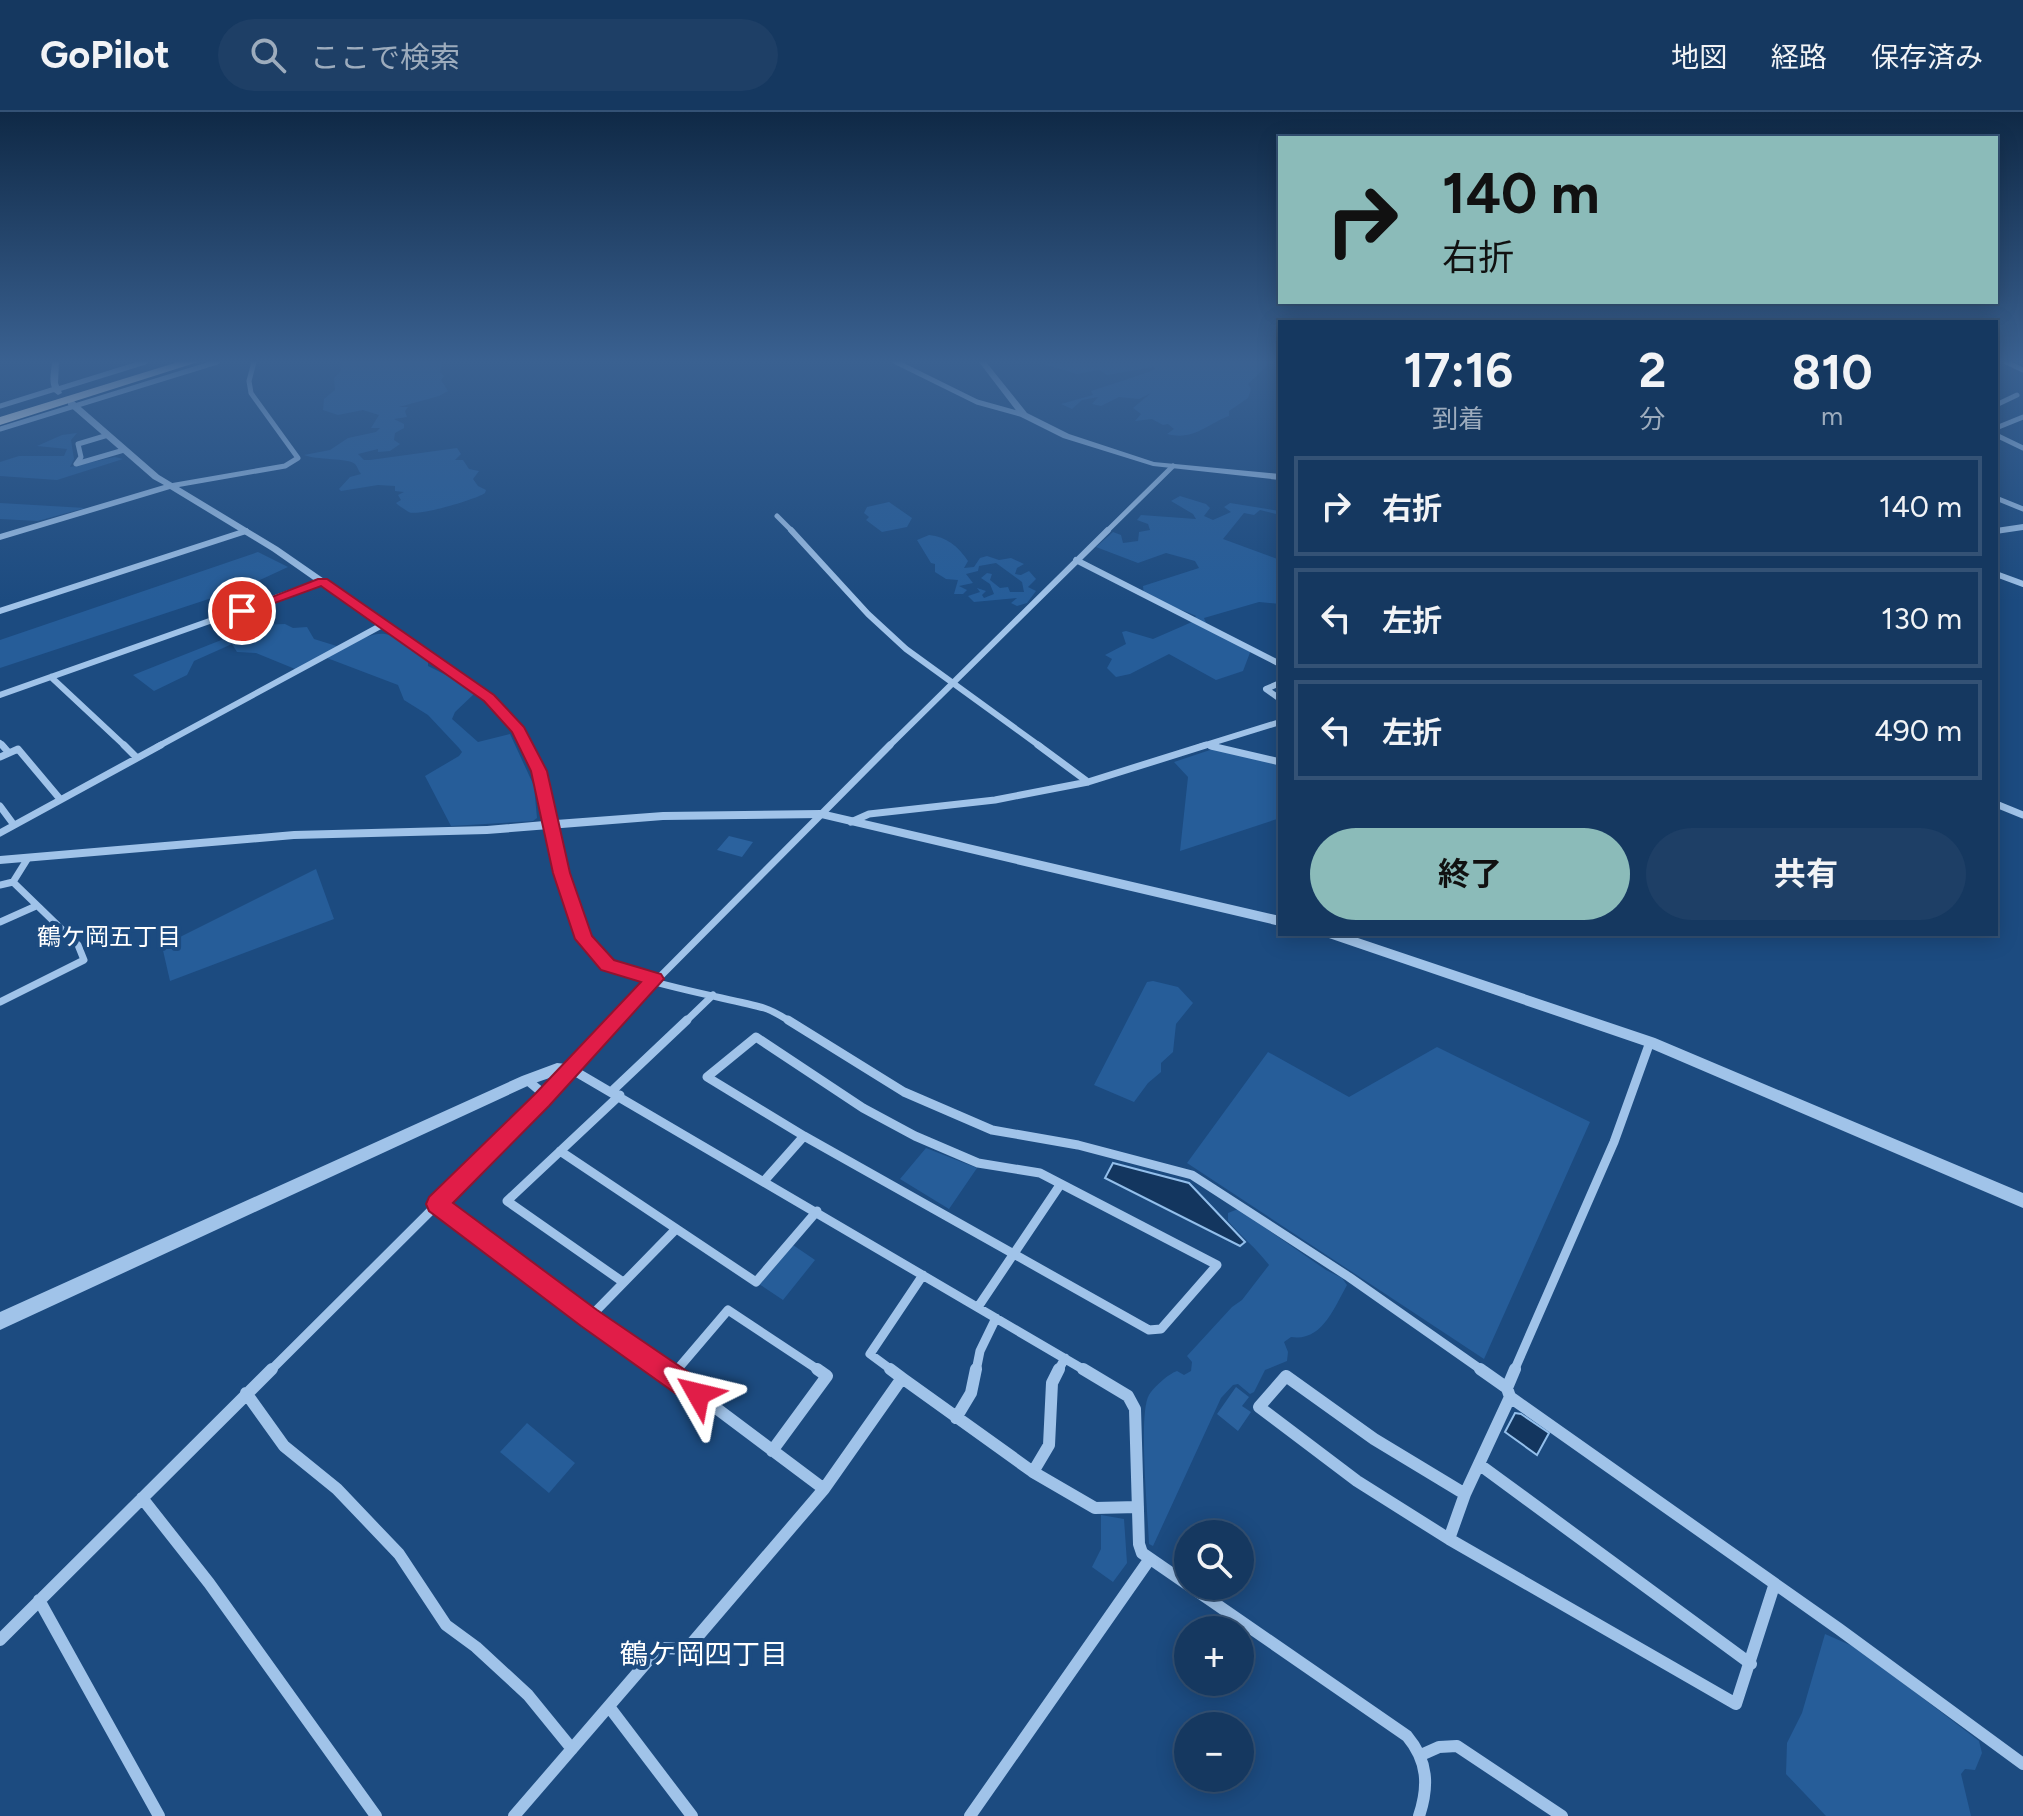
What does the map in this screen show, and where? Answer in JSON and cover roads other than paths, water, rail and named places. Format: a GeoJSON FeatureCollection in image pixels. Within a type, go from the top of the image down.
{"type":"FeatureCollection","features":[{"type":"Feature","properties":{"kind":"street"},"geometry":{"type":"LineString","coordinates":[[86,442],[78,444],[81,457],[76,464],[124,450]]}},
{"type":"Feature","properties":{"kind":"street"},"geometry":{"type":"LineString","coordinates":[[115,442],[170,486],[323,581],[489,698],[508,717],[523,738],[539,771],[564,883],[591,950],[607,965],[768,1009],[813,1033],[904,1092],[992,1130],[1078,1145],[1192,1175],[1349,1277],[2023,1764]]}},
{"type":"Feature","properties":{"kind":"street"},"geometry":{"type":"LineString","coordinates":[[0,537],[170,486],[285,466],[298,458],[286,442]]}},
{"type":"Feature","properties":{"kind":"street"},"geometry":{"type":"LineString","coordinates":[[1083,442],[1173,466],[1278,477]]}},
{"type":"Feature","properties":{"kind":"street"},"geometry":{"type":"LineString","coordinates":[[0,1640],[542,1100],[654,979],[1173,466]]}},
{"type":"Feature","properties":{"kind":"street"},"geometry":{"type":"LineString","coordinates":[[1998,499],[2023,509]]}},
{"type":"Feature","properties":{"kind":"street"},"geometry":{"type":"LineString","coordinates":[[777,516],[883,629],[950,685],[1037,742],[1088,782]]}},
{"type":"Feature","properties":{"kind":"street"},"geometry":{"type":"LineString","coordinates":[[1998,531],[2023,527]]}},
{"type":"Feature","properties":{"kind":"street"},"geometry":{"type":"LineString","coordinates":[[0,611],[246,531]]}},
{"type":"Feature","properties":{"kind":"street"},"geometry":{"type":"LineString","coordinates":[[1076,560],[1278,663]]}},
{"type":"Feature","properties":{"kind":"street"},"geometry":{"type":"LineString","coordinates":[[1998,575],[2023,584]]}},
{"type":"Feature","properties":{"kind":"street"},"geometry":{"type":"LineString","coordinates":[[0,695],[323,581]]}},
{"type":"Feature","properties":{"kind":"street"},"geometry":{"type":"LineString","coordinates":[[0,833],[384,624]]}},
{"type":"Feature","properties":{"kind":"street"},"geometry":{"type":"LineString","coordinates":[[51,677],[136,757]]}},
{"type":"Feature","properties":{"kind":"street"},"geometry":{"type":"LineString","coordinates":[[1278,684],[1266,689],[1278,698]]}},
{"type":"Feature","properties":{"kind":"street"},"geometry":{"type":"LineString","coordinates":[[851,822],[869,814],[995,800],[1088,782],[1278,723]]}},
{"type":"Feature","properties":{"kind":"street"},"geometry":{"type":"LineString","coordinates":[[0,743],[9,753]]}},
{"type":"Feature","properties":{"kind":"street"},"geometry":{"type":"LineString","coordinates":[[1208,745],[1278,762]]}},
{"type":"Feature","properties":{"kind":"street"},"geometry":{"type":"LineString","coordinates":[[0,757],[18,749],[60,799]]}},
{"type":"Feature","properties":{"kind":"street"},"geometry":{"type":"LineString","coordinates":[[1998,805],[2023,815]]}},
{"type":"Feature","properties":{"kind":"street"},"geometry":{"type":"LineString","coordinates":[[0,806],[14,825]]}},
{"type":"Feature","properties":{"kind":"street"},"geometry":{"type":"LineString","coordinates":[[0,860],[279,836],[487,830],[663,816],[821,814],[1278,921]]}},
{"type":"Feature","properties":{"kind":"street"},"geometry":{"type":"LineString","coordinates":[[0,885],[13,882],[28,858]]}},
{"type":"Feature","properties":{"kind":"street"},"geometry":{"type":"LineString","coordinates":[[0,1002],[84,960],[78,945],[13,882]]}},
{"type":"Feature","properties":{"kind":"street"},"geometry":{"type":"LineString","coordinates":[[0,922],[36,906]]}},
{"type":"Feature","properties":{"kind":"street"},"geometry":{"type":"LineString","coordinates":[[1337,936],[1650,1042],[2023,1201]]}},
{"type":"Feature","properties":{"kind":"street"},"geometry":{"type":"LineString","coordinates":[[623,1282],[507,1201],[713,995]]}},
{"type":"Feature","properties":{"kind":"street"},"geometry":{"type":"LineString","coordinates":[[756,1037],[863,1108],[915,1136],[978,1163],[1040,1173],[1060,1185],[1217,1265],[1161,1329],[1149,1330],[804,1136],[707,1077],[756,1037]]}},
{"type":"Feature","properties":{"kind":"street"},"geometry":{"type":"LineString","coordinates":[[1449,1539],[1465,1494],[1480,1465],[1614,1142],[1650,1042]]}},
{"type":"Feature","properties":{"kind":"street"},"geometry":{"type":"LineString","coordinates":[[0,1321],[527,1080],[563,1068],[571,1069],[1065,1358],[1132,1402],[1135,1409],[1139,1544],[1149,1560],[1407,1736],[1421,1755],[1427,1775],[1427,1795],[1419,1816]]}},
{"type":"Feature","properties":{"kind":"street"},"geometry":{"type":"LineString","coordinates":[[527,1080],[539,1090],[542,1100]]}},
{"type":"Feature","properties":{"kind":"street"},"geometry":{"type":"LineString","coordinates":[[765,1180],[804,1136]]}},
{"type":"Feature","properties":{"kind":"street"},"geometry":{"type":"LineString","coordinates":[[560,1151],[756,1282],[817,1211]]}},
{"type":"Feature","properties":{"kind":"street"},"geometry":{"type":"LineString","coordinates":[[978,1307],[1060,1185]]}},
{"type":"Feature","properties":{"kind":"street"},"geometry":{"type":"LineString","coordinates":[[437,1204],[824,1489]]}},
{"type":"Feature","properties":{"kind":"street"},"geometry":{"type":"LineString","coordinates":[[589,1318],[676,1229]]}},
{"type":"Feature","properties":{"kind":"street"},"geometry":{"type":"LineString","coordinates":[[923,1275],[870,1354],[1033,1472],[1095,1508],[1138,1507]]}},
{"type":"Feature","properties":{"kind":"street"},"geometry":{"type":"LineString","coordinates":[[673,1375],[728,1310],[827,1376],[772,1451]]}},
{"type":"Feature","properties":{"kind":"street"},"geometry":{"type":"LineString","coordinates":[[956,1418],[971,1393],[980,1351],[996,1318]]}},
{"type":"Feature","properties":{"kind":"street"},"geometry":{"type":"LineString","coordinates":[[1033,1472],[1049,1445],[1052,1383],[1065,1358]]}},
{"type":"Feature","properties":{"kind":"street"},"geometry":{"type":"LineString","coordinates":[[1465,1494],[1374,1439],[1286,1376],[1259,1407],[1357,1481],[1449,1539],[1736,1704],[1774,1586]]}},
{"type":"Feature","properties":{"kind":"street"},"geometry":{"type":"LineString","coordinates":[[514,1816],[659,1648],[687,1649],[824,1489],[902,1378]]}},
{"type":"Feature","properties":{"kind":"street"},"geometry":{"type":"LineString","coordinates":[[246,1393],[284,1446],[337,1489],[399,1554],[446,1625],[476,1647],[528,1695],[572,1749]]}},
{"type":"Feature","properties":{"kind":"street"},"geometry":{"type":"LineString","coordinates":[[1480,1465],[1751,1664]]}},
{"type":"Feature","properties":{"kind":"street"},"geometry":{"type":"LineString","coordinates":[[142,1498],[209,1583],[376,1816]]}},
{"type":"Feature","properties":{"kind":"street"},"geometry":{"type":"LineString","coordinates":[[970,1816],[1149,1560]]}},
{"type":"Feature","properties":{"kind":"street"},"geometry":{"type":"LineString","coordinates":[[39,1600],[159,1816]]}},
{"type":"Feature","properties":{"kind":"street"},"geometry":{"type":"LineString","coordinates":[[610,1708],[692,1816]]}},
{"type":"Feature","properties":{"kind":"street"},"geometry":{"type":"LineString","coordinates":[[1421,1755],[1439,1747],[1457,1746],[1562,1816]]}},
{"type":"Feature","properties":{"kind":"district","name":"鶴ケ岡五丁目"},"geometry":{"type":"Point","coordinates":[109,936]}},
{"type":"Feature","properties":{"kind":"district","name":"鶴ケ岡四丁目"},"geometry":{"type":"Point","coordinates":[704,1654]}}]}
